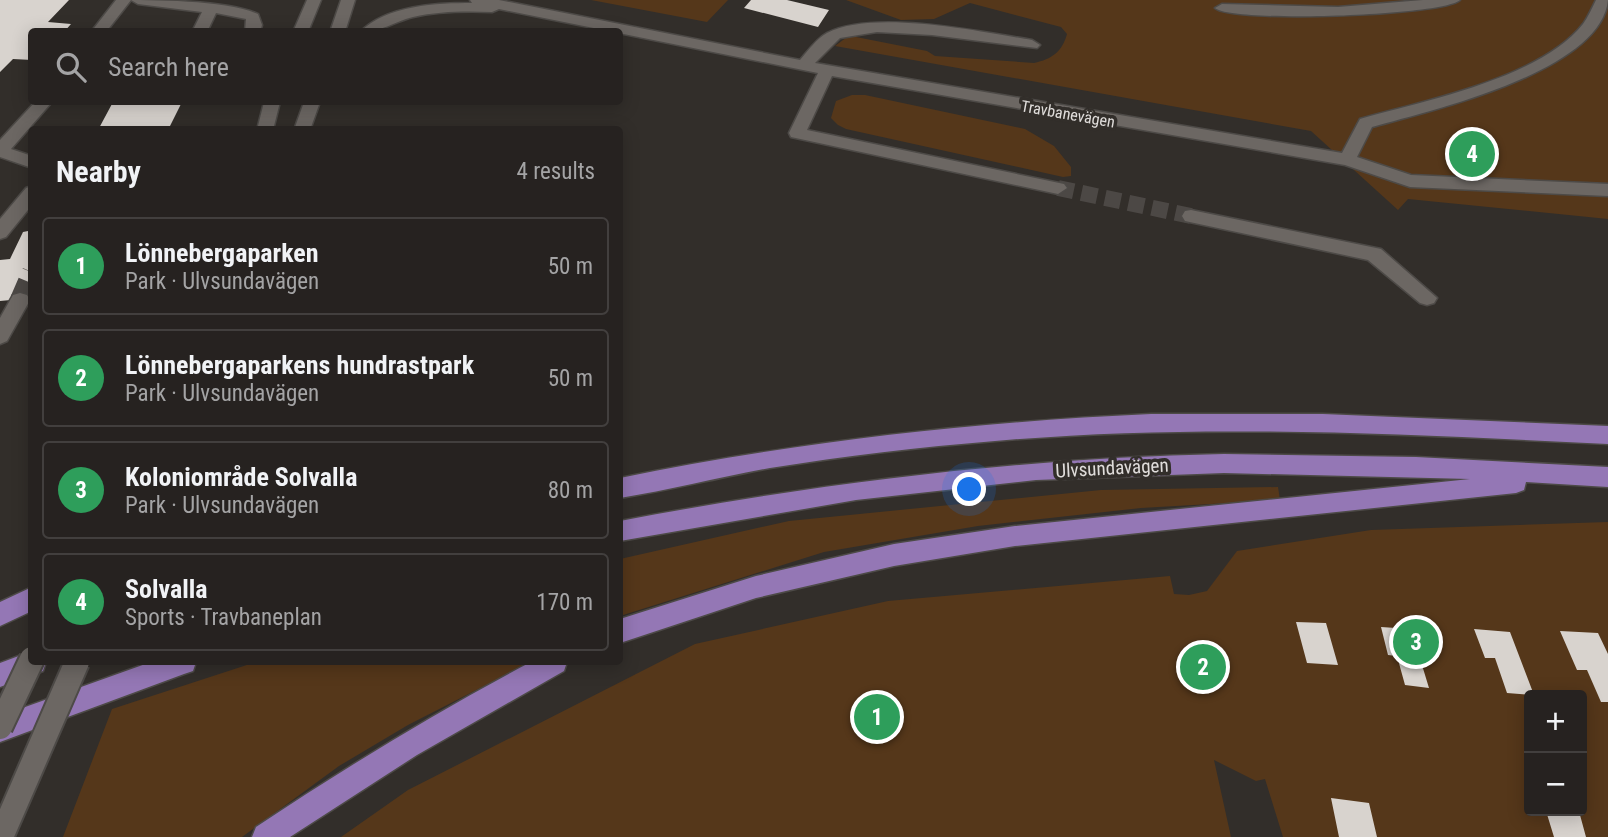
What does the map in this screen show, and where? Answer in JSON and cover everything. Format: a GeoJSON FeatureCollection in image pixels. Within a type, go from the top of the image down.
{"type":"FeatureCollection","features":[{"type":"Feature","properties":{"kind":"main road"},"geometry":{"type":"LineString","coordinates":[[623,485],[799,455],[953,434],[1091,425],[1228,422],[1372,424],[1608,435]]}},
{"type":"Feature","properties":{"kind":"main road","name":"Ulvsundavägen"},"geometry":{"type":"LineString","coordinates":[[623,530],[767,503],[929,482],[1095,467],[1259,463],[1608,477]]}},
{"type":"Feature","properties":{"kind":"main road"},"geometry":{"type":"LineString","coordinates":[[623,630],[756,587],[894,555],[1028,534],[1299,508],[1578,475]]}},
{"type":"Feature","properties":{"kind":"main road"},"geometry":{"type":"LineString","coordinates":[[0,614],[28,600]]}},
{"type":"Feature","properties":{"kind":"main road"},"geometry":{"type":"LineString","coordinates":[[0,675],[28,662]]}},
{"type":"Feature","properties":{"kind":"main road"},"geometry":{"type":"LineString","coordinates":[[0,728],[176,665]]}},
{"type":"Feature","properties":{"kind":"main road"},"geometry":{"type":"LineString","coordinates":[[266,837],[339,786],[463,712],[549,665]]}},
{"type":"Feature","properties":{"kind":"street"},"geometry":{"type":"LineString","coordinates":[[101,28],[124,0]]}},
{"type":"Feature","properties":{"kind":"street"},"geometry":{"type":"LineString","coordinates":[[138,0],[244,12],[253,17],[254,28]]}},
{"type":"Feature","properties":{"kind":"street"},"geometry":{"type":"LineString","coordinates":[[302,28],[314,0]]}},
{"type":"Feature","properties":{"kind":"street"},"geometry":{"type":"LineString","coordinates":[[338,28],[348,0]]}},
{"type":"Feature","properties":{"kind":"street","name":"Travbanevägen"},"geometry":{"type":"LineString","coordinates":[[477,0],[534,5],[827,70],[1328,159],[1347,160],[1410,181],[1608,190]]}},
{"type":"Feature","properties":{"kind":"street"},"geometry":{"type":"LineString","coordinates":[[1222,8],[1290,14],[1330,13],[1453,0]]}},
{"type":"Feature","properties":{"kind":"street"},"geometry":{"type":"LineString","coordinates":[[1347,160],[1366,123],[1511,79],[1564,51],[1599,15],[1603,0]]}},
{"type":"Feature","properties":{"kind":"street"},"geometry":{"type":"LineString","coordinates":[[373,28],[381,22],[422,8],[534,5]]}},
{"type":"Feature","properties":{"kind":"street"},"geometry":{"type":"LineString","coordinates":[[201,28],[212,7]]}},
{"type":"Feature","properties":{"kind":"street"},"geometry":{"type":"LineString","coordinates":[[804,65],[832,36],[854,30],[878,28],[966,34],[1032,45]]}},
{"type":"Feature","properties":{"kind":"street"},"geometry":{"type":"LineString","coordinates":[[827,70],[797,133],[1058,188]]}},
{"type":"Feature","properties":{"kind":"street"},"geometry":{"type":"LineString","coordinates":[[28,161],[0,151],[41,105]]}},
{"type":"Feature","properties":{"kind":"street"},"geometry":{"type":"LineString","coordinates":[[266,126],[271,105]]}},
{"type":"Feature","properties":{"kind":"street"},"geometry":{"type":"LineString","coordinates":[[303,126],[311,105]]}},
{"type":"Feature","properties":{"kind":"street"},"geometry":{"type":"LineString","coordinates":[[0,232],[28,197]]}},
{"type":"Feature","properties":{"kind":"street"},"geometry":{"type":"LineString","coordinates":[[1191,216],[1374,254],[1427,298]]}},
{"type":"Feature","properties":{"kind":"street"},"geometry":{"type":"LineString","coordinates":[[2,330],[20,300]]}},
{"type":"Feature","properties":{"kind":"street"},"geometry":{"type":"LineString","coordinates":[[0,728],[31,665]]}},
{"type":"Feature","properties":{"kind":"street"},"geometry":{"type":"LineString","coordinates":[[1,837],[76,665]]}},
{"type":"Feature","properties":{"kind":"shaded area"},"geometry":{"type":"Polygon","coordinates":[[[591,0],[728,0],[707,22],[591,0]]]}},
{"type":"Feature","properties":{"kind":"shaded area"},"geometry":{"type":"Polygon","coordinates":[[[846,0],[1608,0],[1608,219],[1408,199],[1398,210],[1311,131],[835,46],[847,37],[856,37],[927,51],[935,56],[1034,63],[1051,57],[1059,50],[1067,34],[1061,27],[970,3],[934,19],[901,20],[846,0]]]}},
{"type":"Feature","properties":{"kind":"shaded area"},"geometry":{"type":"Polygon","coordinates":[[[852,95],[865,95],[1025,129],[1054,146],[1071,167],[1071,176],[1063,177],[846,129],[831,118],[836,101],[852,95]]]}},
{"type":"Feature","properties":{"kind":"shaded area"},"geometry":{"type":"Polygon","coordinates":[[[1278,487],[1280,500],[1141,508],[978,526],[824,552],[623,615],[623,558],[789,521],[1101,490],[1278,487]]]}},
{"type":"Feature","properties":{"kind":"shaded area"},"geometry":{"type":"Polygon","coordinates":[[[1608,522],[1608,837],[1283,837],[1265,779],[1256,781],[1214,760],[1231,837],[341,837],[408,790],[695,644],[888,601],[1170,576],[1174,594],[1189,595],[1207,591],[1237,551],[1371,530],[1608,522]]]}},
{"type":"Feature","properties":{"kind":"shaded area"},"geometry":{"type":"Polygon","coordinates":[[[247,665],[525,665],[408,725],[339,766],[242,837],[63,837],[112,709],[247,665]]]}},
{"type":"Feature","properties":{"kind":"building"},"geometry":{"type":"Polygon","coordinates":[[[0,0],[69,0],[48,22],[71,24],[68,28],[28,28],[28,60],[13,59],[0,72],[0,0]]]}},
{"type":"Feature","properties":{"kind":"building"},"geometry":{"type":"Polygon","coordinates":[[[751,0],[787,0],[829,10],[818,27],[744,8],[751,0]]]}},
{"type":"Feature","properties":{"kind":"building"},"geometry":{"type":"Polygon","coordinates":[[[111,105],[180,105],[170,126],[100,126],[111,105]]]}},
{"type":"Feature","properties":{"kind":"building"},"geometry":{"type":"Polygon","coordinates":[[[28,231],[28,298],[0,301],[0,260],[10,259],[23,232],[28,231]]]}},
{"type":"Feature","properties":{"kind":"building"},"geometry":{"type":"Polygon","coordinates":[[[1296,622],[1326,623],[1338,665],[1307,663],[1296,622]]]}},
{"type":"Feature","properties":{"kind":"building"},"geometry":{"type":"Polygon","coordinates":[[[1381,627],[1411,629],[1429,688],[1405,685],[1397,656],[1388,655],[1381,627]]]}},
{"type":"Feature","properties":{"kind":"building"},"geometry":{"type":"Polygon","coordinates":[[[1474,629],[1510,632],[1532,690],[1524,690],[1524,694],[1507,693],[1495,658],[1485,658],[1474,629]]]}},
{"type":"Feature","properties":{"kind":"building"},"geometry":{"type":"Polygon","coordinates":[[[1560,631],[1598,633],[1608,654],[1608,702],[1601,702],[1587,670],[1577,670],[1560,631]]]}},
{"type":"Feature","properties":{"kind":"building"},"geometry":{"type":"Polygon","coordinates":[[[1331,798],[1369,803],[1377,837],[1339,837],[1331,798]]]}},
{"type":"Feature","properties":{"kind":"building"},"geometry":{"type":"Polygon","coordinates":[[[1548,816],[1580,816],[1586,837],[1554,837],[1548,816]]]}},
{"type":"Feature","properties":{"kind":"tunnel"},"geometry":{"type":"LineString","coordinates":[[1058,188],[1191,216]]}},
{"type":"Feature","properties":{"kind":"tunnel"},"geometry":{"type":"LineString","coordinates":[[20,300],[28,281]]}},
{"type":"Feature","properties":{"kind":"place","name":"Solvalla"},"geometry":{"type":"Point","coordinates":[1472,154]}},
{"type":"Feature","properties":{"kind":"place","name":"Koloniområde Solvalla"},"geometry":{"type":"Point","coordinates":[1416,642]}},
{"type":"Feature","properties":{"kind":"place","name":"Lönnebergaparkens hundrastpark"},"geometry":{"type":"Point","coordinates":[1203,667]}},
{"type":"Feature","properties":{"kind":"place","name":"Lönnebergaparken"},"geometry":{"type":"Point","coordinates":[877,717]}}]}
